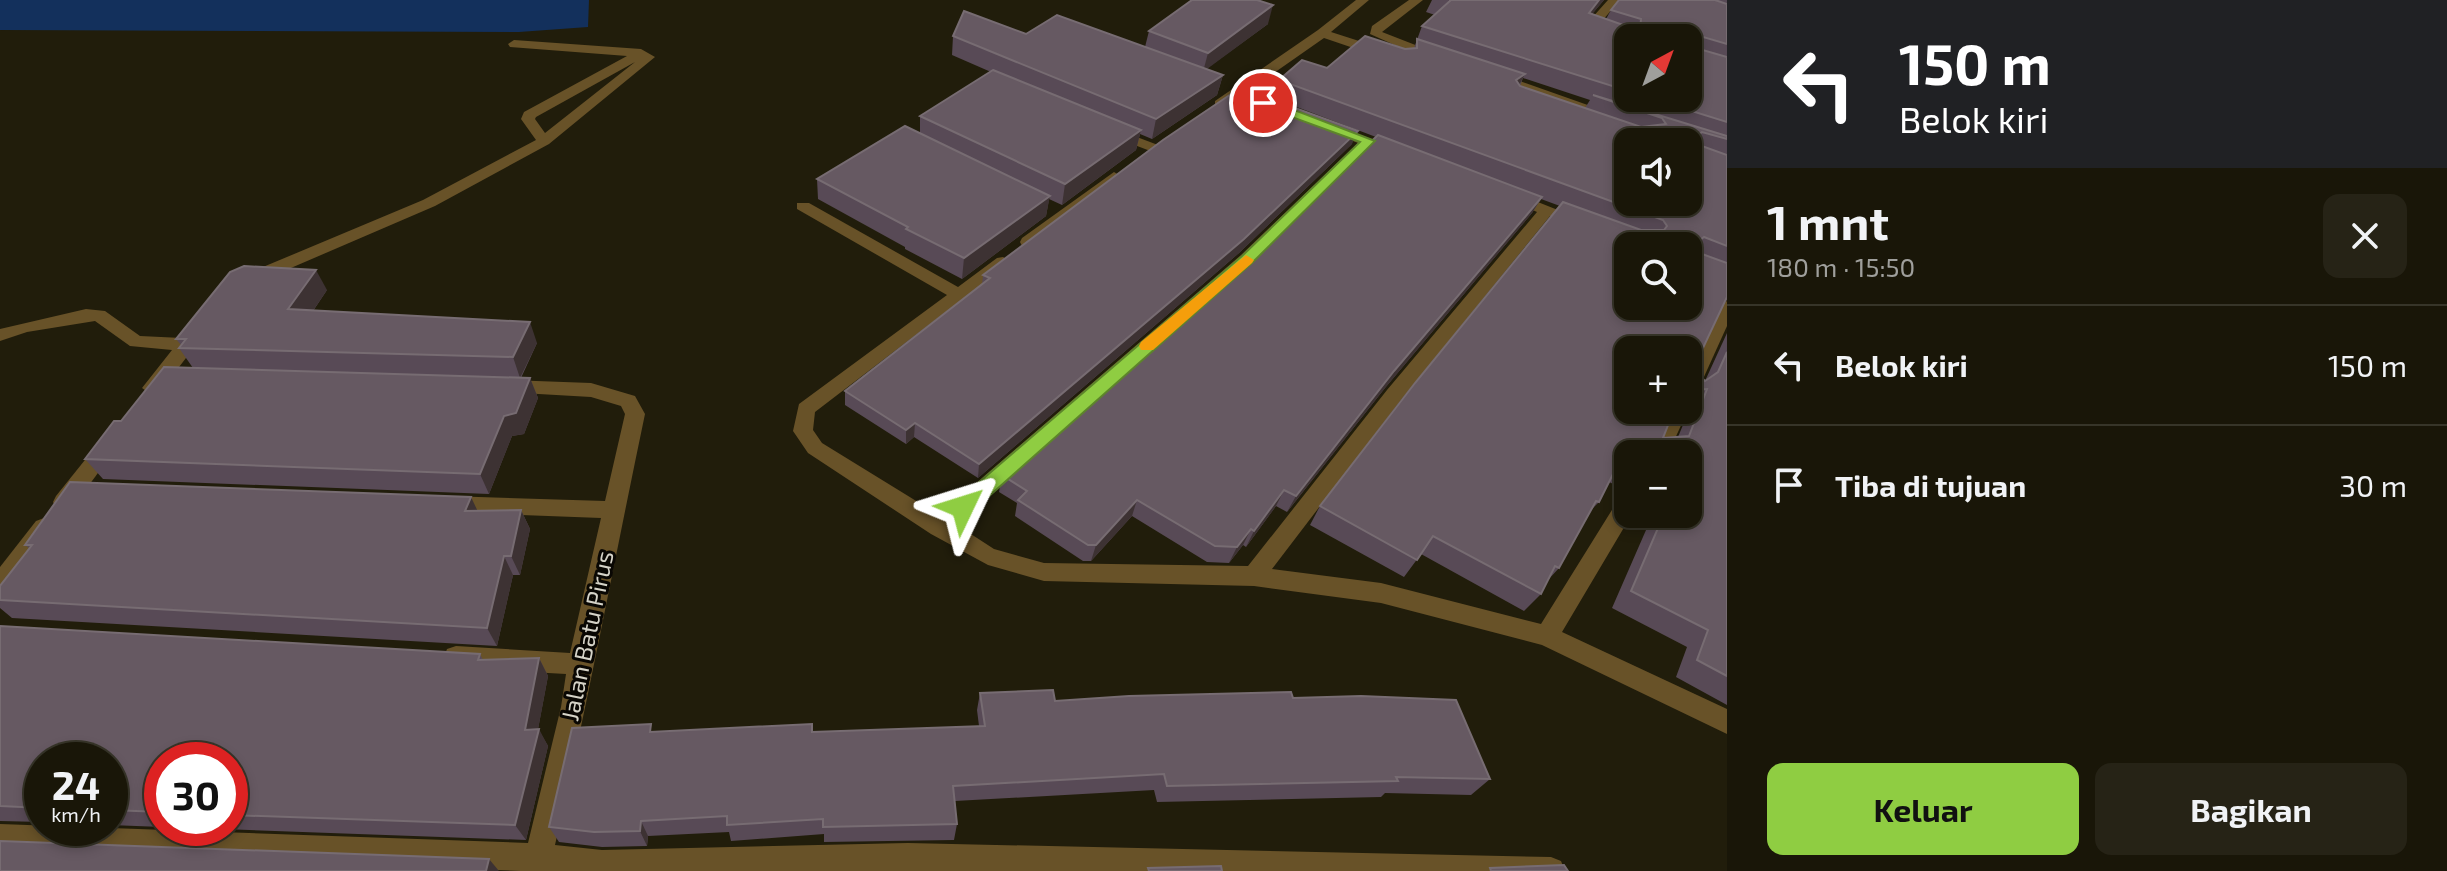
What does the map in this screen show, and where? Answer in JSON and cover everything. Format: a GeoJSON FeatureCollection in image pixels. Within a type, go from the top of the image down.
{"type":"FeatureCollection","features":[{"type":"Feature","properties":{"kind":"street"},"geometry":{"type":"LineString","coordinates":[[1201,117],[1322,33],[1376,7],[1417,0]]}},
{"type":"Feature","properties":{"kind":"street"},"geometry":{"type":"LineString","coordinates":[[1614,0],[1588,29],[1614,37]]}},
{"type":"Feature","properties":{"kind":"street"},"geometry":{"type":"LineString","coordinates":[[1376,7],[1376,34],[1395,44],[1447,61]]}},
{"type":"Feature","properties":{"kind":"street"},"geometry":{"type":"LineString","coordinates":[[1322,33],[1434,71]]}},
{"type":"Feature","properties":{"kind":"street"},"geometry":{"type":"LineString","coordinates":[[235,286],[429,203],[544,141],[649,57],[641,53],[514,44]]}},
{"type":"Feature","properties":{"kind":"street"},"geometry":{"type":"LineString","coordinates":[[544,141],[528,119],[529,115],[641,53]]}},
{"type":"Feature","properties":{"kind":"street"},"geometry":{"type":"LineString","coordinates":[[1489,82],[1619,126]]}},
{"type":"Feature","properties":{"kind":"street"},"geometry":{"type":"LineString","coordinates":[[1310,120],[1413,158]]}},
{"type":"Feature","properties":{"kind":"street"},"geometry":{"type":"LineString","coordinates":[[1094,124],[1159,144],[1056,211],[960,295],[806,409],[803,431],[815,448],[988,556],[1044,572],[1254,576],[1381,593],[1547,636],[1727,722]]}},
{"type":"Feature","properties":{"kind":"street"},"geometry":{"type":"LineString","coordinates":[[939,528],[1247,259],[1368,141]]}},
{"type":"Feature","properties":{"kind":"street"},"geometry":{"type":"LineString","coordinates":[[1502,192],[1601,230]]}},
{"type":"Feature","properties":{"kind":"street"},"geometry":{"type":"LineString","coordinates":[[803,206],[960,295]]}},
{"type":"Feature","properties":{"kind":"street"},"geometry":{"type":"LineString","coordinates":[[1254,576],[1394,395],[1547,210]]}},
{"type":"Feature","properties":{"kind":"street"},"geometry":{"type":"LineString","coordinates":[[1702,360],[1727,307]]}},
{"type":"Feature","properties":{"kind":"street"},"geometry":{"type":"LineString","coordinates":[[0,335],[62,318],[99,315],[127,338],[145,344],[178,345]]}},
{"type":"Feature","properties":{"kind":"street"},"geometry":{"type":"LineString","coordinates":[[143,399],[161,377],[178,345],[206,321]]}},
{"type":"Feature","properties":{"kind":"street"},"geometry":{"type":"LineString","coordinates":[[161,377],[193,378]]}},
{"type":"Feature","properties":{"kind":"street","name":"Jalan Batu Pirus"},"geometry":{"type":"LineString","coordinates":[[496,387],[591,390],[628,401],[635,414],[580,664],[574,707],[537,864]]}},
{"type":"Feature","properties":{"kind":"street"},"geometry":{"type":"LineString","coordinates":[[0,584],[117,434]]}},
{"type":"Feature","properties":{"kind":"street"},"geometry":{"type":"LineString","coordinates":[[73,490],[104,492]]}},
{"type":"Feature","properties":{"kind":"street"},"geometry":{"type":"LineString","coordinates":[[423,503],[615,510]]}},
{"type":"Feature","properties":{"kind":"street"},"geometry":{"type":"LineString","coordinates":[[1547,636],[1614,526]]}},
{"type":"Feature","properties":{"kind":"street"},"geometry":{"type":"LineString","coordinates":[[439,656],[580,664]]}},
{"type":"Feature","properties":{"kind":"street"},"geometry":{"type":"LineString","coordinates":[[0,838],[537,864],[908,864],[1551,871]]}},
{"type":"Feature","properties":{"kind":"water"},"geometry":{"type":"Polygon","coordinates":[[[0,0],[589,0],[588,27],[519,32],[0,30],[0,0]]]}},
{"type":"Feature","properties":{"kind":"building"},"geometry":{"type":"Polygon","coordinates":[[[1192,0],[1257,0],[1273,5],[1208,53],[1149,31],[1192,0]]]}},
{"type":"Feature","properties":{"kind":"building"},"geometry":{"type":"Polygon","coordinates":[[[1451,0],[1599,0],[1589,13],[1620,24],[1614,24],[1614,87],[1422,26],[1451,0]]]}},
{"type":"Feature","properties":{"kind":"building"},"geometry":{"type":"Polygon","coordinates":[[[1619,0],[1715,0],[1727,4],[1727,44],[1702,37],[1702,24],[1641,24],[1641,19],[1611,10],[1619,0]]]}},
{"type":"Feature","properties":{"kind":"building"},"geometry":{"type":"Polygon","coordinates":[[[964,11],[1026,34],[1057,15],[1223,75],[1156,119],[953,36],[964,11]]]}},
{"type":"Feature","properties":{"kind":"building"},"geometry":{"type":"Polygon","coordinates":[[[1365,36],[1405,49],[1417,48],[1417,39],[1525,74],[1516,80],[1520,86],[1641,127],[1666,124],[1662,118],[1644,112],[1649,112],[1701,128],[1614,128],[1614,202],[1279,80],[1302,60],[1327,68],[1365,36]]]}},
{"type":"Feature","properties":{"kind":"building"},"geometry":{"type":"Polygon","coordinates":[[[1702,50],[1727,57],[1727,122],[1695,112],[1702,112],[1702,50]]]}},
{"type":"Feature","properties":{"kind":"building"},"geometry":{"type":"Polygon","coordinates":[[[993,70],[1141,130],[1065,184],[920,116],[993,70]]]}},
{"type":"Feature","properties":{"kind":"building"},"geometry":{"type":"Polygon","coordinates":[[[1240,88],[1358,131],[1244,239],[979,464],[915,423],[906,430],[845,391],[990,278],[983,275],[1163,140],[1240,88]]]}},
{"type":"Feature","properties":{"kind":"building"},"geometry":{"type":"Polygon","coordinates":[[[905,126],[1050,196],[964,258],[817,179],[905,126]]]}},
{"type":"Feature","properties":{"kind":"building"},"geometry":{"type":"Polygon","coordinates":[[[1702,128],[1727,136],[1727,139],[1702,132],[1702,128]]]}},
{"type":"Feature","properties":{"kind":"building"},"geometry":{"type":"Polygon","coordinates":[[[1378,135],[1542,197],[1394,371],[1296,496],[1284,490],[1254,531],[1251,529],[1237,547],[1215,546],[1137,500],[1096,545],[1088,545],[1018,500],[1027,491],[1002,475],[1261,248],[1378,135]]]}},
{"type":"Feature","properties":{"kind":"building"},"geometry":{"type":"Polygon","coordinates":[[[1702,146],[1727,155],[1727,246],[1702,238],[1702,232],[1614,232],[1614,320],[1702,320],[1702,254],[1727,263],[1727,297],[1702,350],[1702,336],[1614,336],[1614,424],[1668,424],[1663,438],[1689,436],[1694,424],[1702,424],[1702,402],[1707,389],[1702,389],[1702,378],[1705,381],[1718,372],[1727,352],[1727,676],[1697,660],[1708,630],[1631,591],[1658,528],[1702,528],[1702,440],[1614,440],[1614,472],[1599,502],[1596,501],[1559,568],[1555,566],[1541,594],[1433,536],[1417,560],[1320,506],[1415,383],[1563,202],[1641,230],[1664,230],[1667,226],[1663,220],[1652,216],[1702,216],[1702,146]]]}},
{"type":"Feature","properties":{"kind":"building"},"geometry":{"type":"Polygon","coordinates":[[[244,266],[316,270],[288,309],[530,322],[513,357],[179,348],[186,339],[176,339],[230,272],[244,266]]]}},
{"type":"Feature","properties":{"kind":"building"},"geometry":{"type":"Polygon","coordinates":[[[164,367],[530,378],[516,413],[504,416],[480,474],[85,459],[114,421],[121,421],[164,367]]]}},
{"type":"Feature","properties":{"kind":"building"},"geometry":{"type":"Polygon","coordinates":[[[70,482],[471,497],[465,511],[521,510],[511,556],[504,556],[487,628],[0,600],[0,586],[32,545],[25,545],[70,482]]]}},
{"type":"Feature","properties":{"kind":"building"},"geometry":{"type":"Polygon","coordinates":[[[0,626],[480,654],[478,660],[539,658],[525,730],[539,729],[515,825],[248,816],[248,742],[144,742],[144,811],[128,811],[128,742],[24,742],[24,807],[0,806],[0,626]]]}},
{"type":"Feature","properties":{"kind":"building"},"geometry":{"type":"Polygon","coordinates":[[[1053,690],[1055,701],[1291,692],[1293,698],[1361,696],[1456,700],[1490,779],[1396,777],[1398,781],[1167,786],[1164,774],[953,786],[957,824],[823,827],[823,819],[727,825],[727,816],[641,821],[640,831],[594,832],[549,827],[572,728],[651,724],[650,732],[812,724],[812,732],[985,726],[980,693],[1053,690]]]}},
{"type":"Feature","properties":{"kind":"building"},"geometry":{"type":"Polygon","coordinates":[[[0,841],[24,842],[24,846],[128,846],[489,859],[486,871],[0,871],[0,841]]]}},
{"type":"Feature","properties":{"kind":"building"},"geometry":{"type":"Polygon","coordinates":[[[1564,865],[1568,871],[1491,871],[1490,868],[1564,865]]]}},
{"type":"Feature","properties":{"kind":"building"},"geometry":{"type":"Polygon","coordinates":[[[1221,866],[1222,871],[1149,871],[1148,868],[1221,866]]]}},
{"type":"Feature","properties":{"kind":"slow traffic"},"geometry":{"type":"LineString","coordinates":[[1147,346],[1246,260]]}},
{"type":"Feature","properties":{"kind":"route"},"geometry":{"type":"LineString","coordinates":[[963,507],[1247,259],[1368,141],[1263,103]]}}]}
